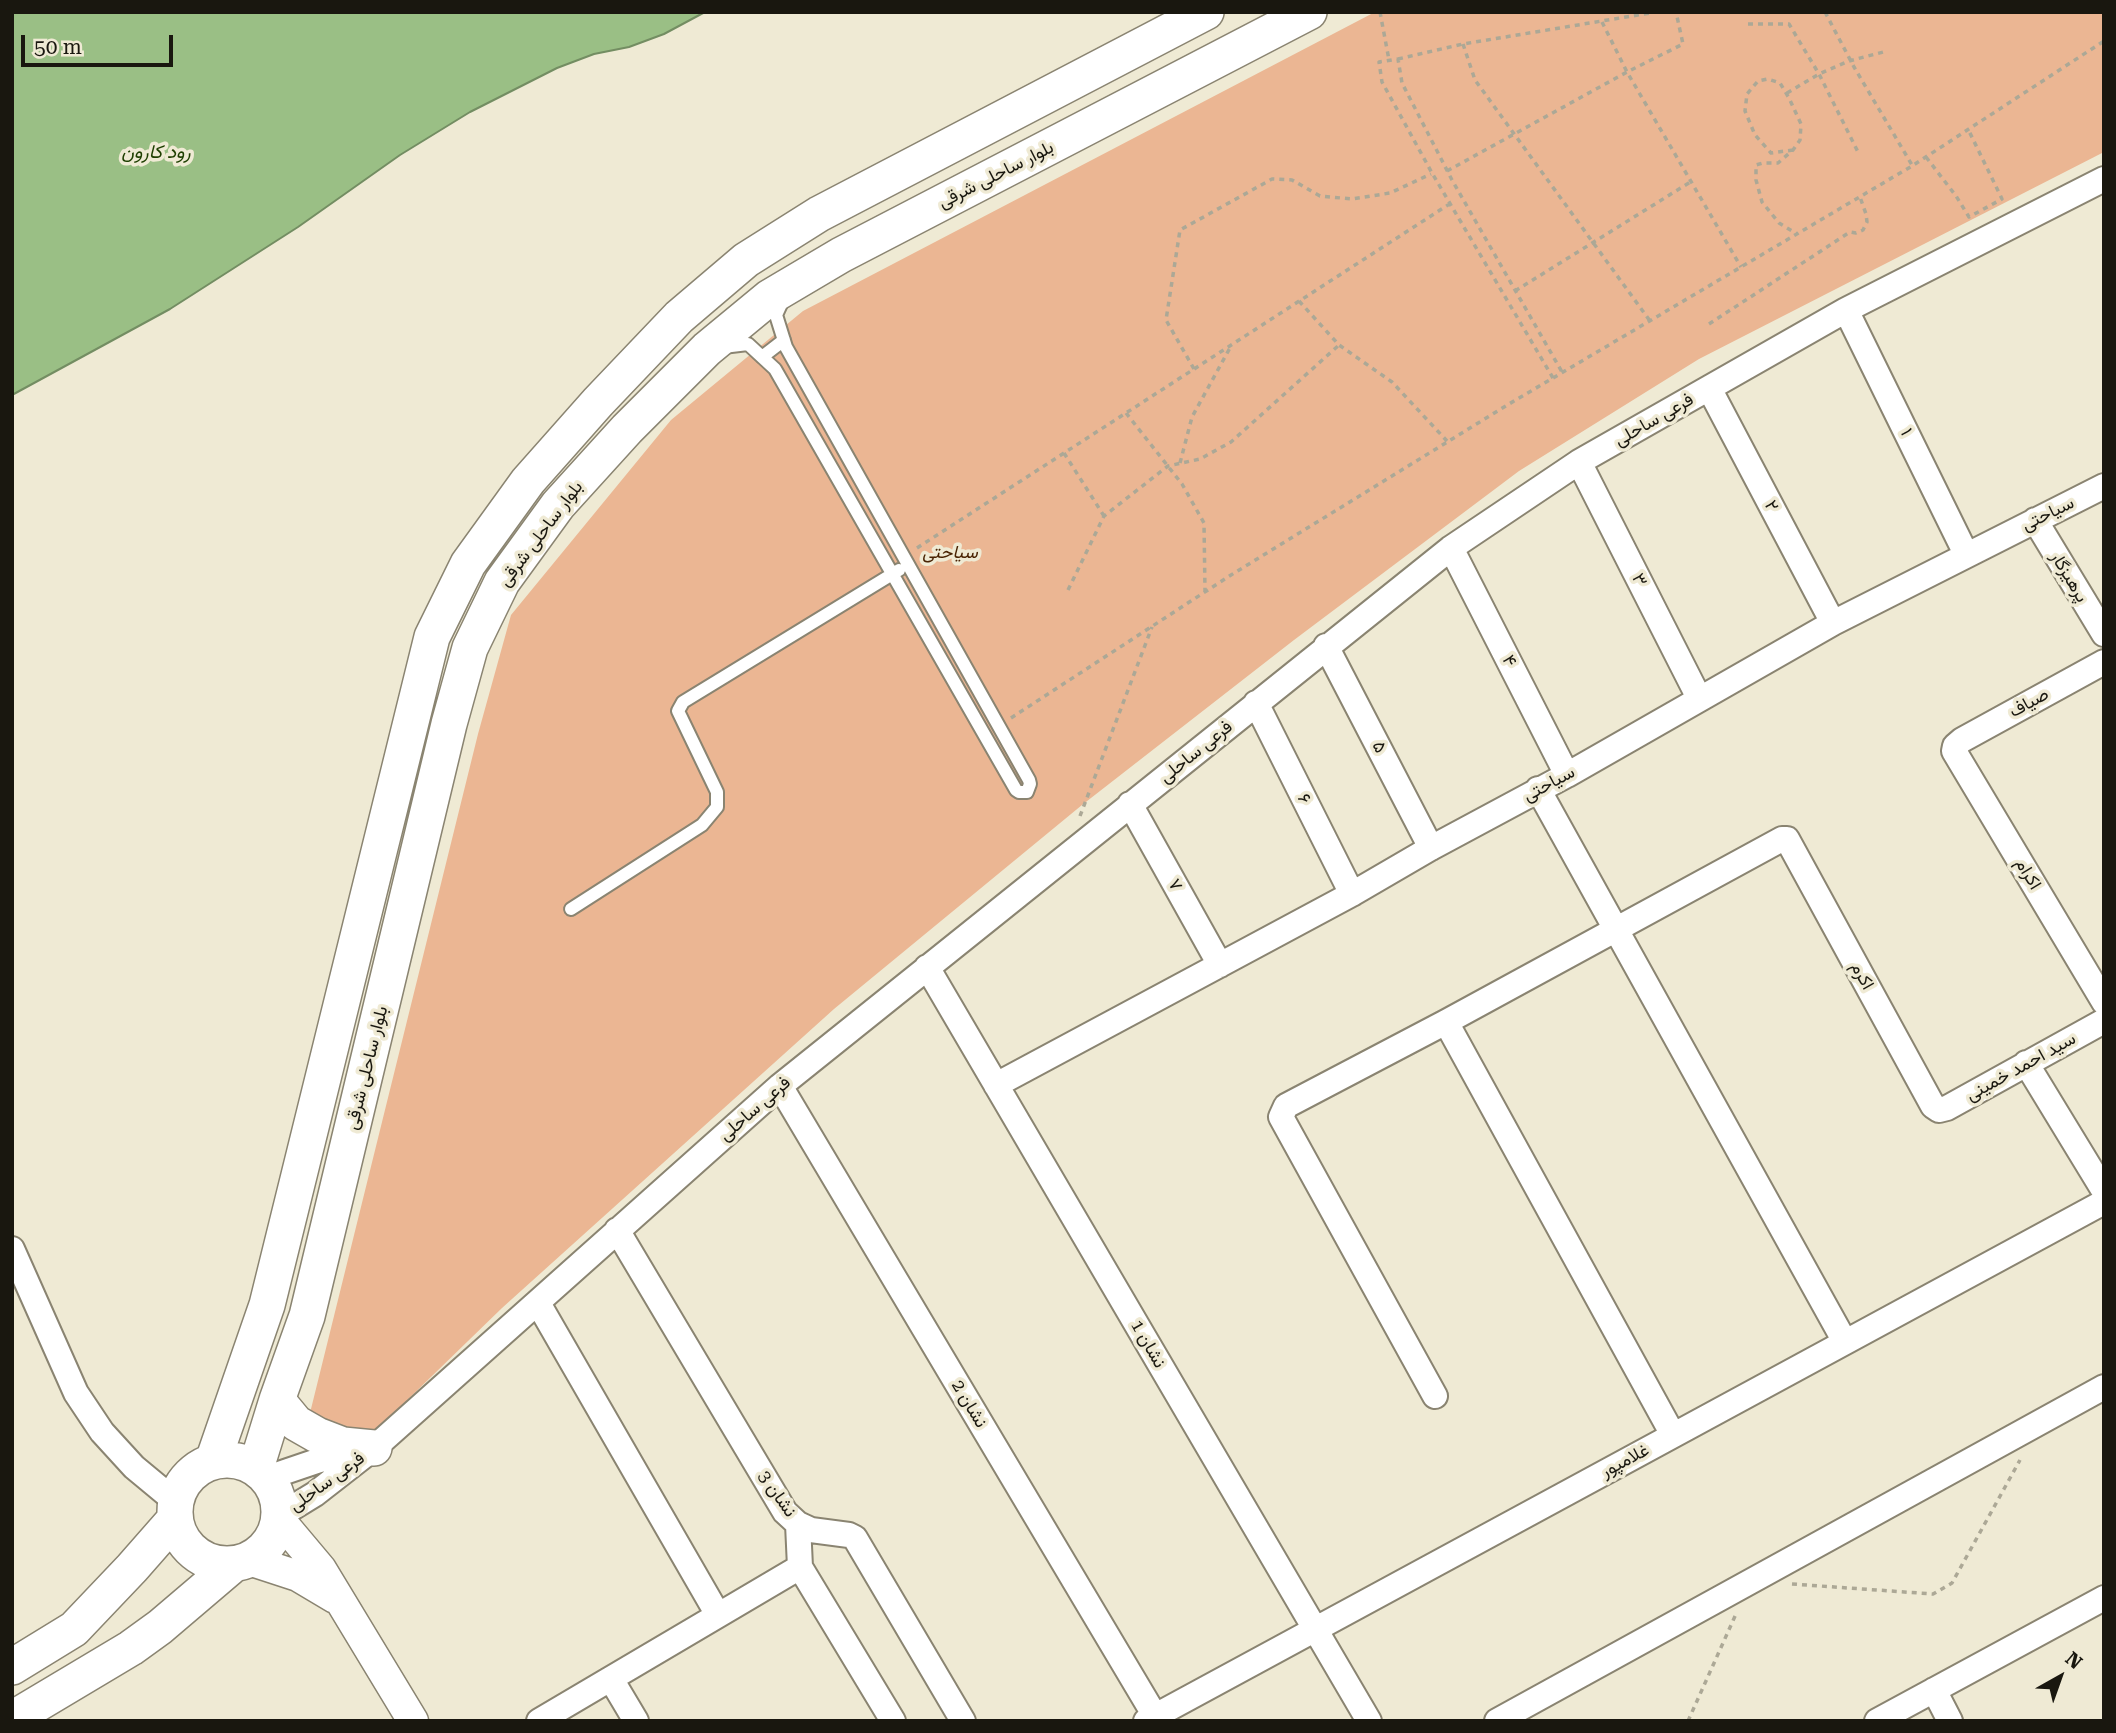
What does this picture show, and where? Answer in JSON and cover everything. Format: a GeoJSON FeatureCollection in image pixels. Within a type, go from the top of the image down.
{"type":"FeatureCollection","features":[{"type":"Feature","properties":{"kind":"main road"},"geometry":{"type":"LineString","coordinates":[[213,1461],[267,1305],[432,637],[468,564],[528,481],[598,402],[679,317],[746,260],[819,214],[1206,12]]}},
{"type":"Feature","properties":{"kind":"main road","name":"بلوار ساحلی شرقی"},"geometry":{"type":"LineString","coordinates":[[262,1473],[277,1400],[307,1316],[470,648],[502,582],[558,505],[627,429],[707,349],[770,297],[841,255],[1309,12]]}},
{"type":"Feature","properties":{"kind":"main road"},"geometry":{"type":"LineString","coordinates":[[277,1400],[296,1423],[317,1435],[343,1445],[374,1448]]}},
{"type":"Feature","properties":{"kind":"main road"},"geometry":{"type":"LineString","coordinates":[[12,1667],[74,1629],[132,1568],[175,1510],[182,1483],[195,1469],[213,1461],[243,1461],[262,1473],[275,1489],[279,1502],[279,1518],[274,1536],[263,1550],[241,1562],[131,1648],[12,1719]]}},
{"type":"Feature","properties":{"kind":"main road"},"geometry":{"type":"LineString","coordinates":[[175,1510],[180,1535],[190,1548],[203,1558],[218,1563],[241,1562]]}},
{"type":"Feature","properties":{"kind":"street","name":"فرعی ساحلی"},"geometry":{"type":"LineString","coordinates":[[279,1518],[374,1448],[780,1086],[1451,548],[1579,463],[1846,310],[2104,179]]}},
{"type":"Feature","properties":{"kind":"street","name":"۱"},"geometry":{"type":"LineString","coordinates":[[1846,310],[1966,554]]}},
{"type":"Feature","properties":{"kind":"street","name":"۲"},"geometry":{"type":"LineString","coordinates":[[1709,388],[1833,623]]}},
{"type":"Feature","properties":{"kind":"street","name":"۳"},"geometry":{"type":"LineString","coordinates":[[1579,463],[1699,698]]}},
{"type":"Feature","properties":{"kind":"street","name":"سیاحتی"},"geometry":{"type":"LineString","coordinates":[[996,1085],[1352,894],[1833,623],[2104,486]]}},
{"type":"Feature","properties":{"kind":"street","name":"پرهیزگار"},"geometry":{"type":"LineString","coordinates":[[2035,520],[2104,634]]}},
{"type":"Feature","properties":{"kind":"street","name":"۴"},"geometry":{"type":"LineString","coordinates":[[1451,548],[1567,775]]}},
{"type":"Feature","properties":{"kind":"street","name":"۵"},"geometry":{"type":"LineString","coordinates":[[1326,646],[1432,848]]}},
{"type":"Feature","properties":{"kind":"street","name":"صیاف"},"geometry":{"type":"LineString","coordinates":[[1955,746],[2104,662]]}},
{"type":"Feature","properties":{"kind":"street","name":"۶"},"geometry":{"type":"LineString","coordinates":[[1256,703],[1352,894]]}},
{"type":"Feature","properties":{"kind":"street","name":"اکرام"},"geometry":{"type":"LineString","coordinates":[[1955,746],[1954,751],[2104,1002]]}},
{"type":"Feature","properties":{"kind":"street"},"geometry":{"type":"LineString","coordinates":[[1538,789],[1845,1342]]}},
{"type":"Feature","properties":{"kind":"street","name":"۷"},"geometry":{"type":"LineString","coordinates":[[1130,804],[1220,965]]}},
{"type":"Feature","properties":{"kind":"street","name":"اکرم"},"geometry":{"type":"LineString","coordinates":[[1617,929],[1776,840],[1787,839],[1933,1106],[1939,1110]]}},
{"type":"Feature","properties":{"kind":"street"},"geometry":{"type":"LineString","coordinates":[[1435,1396],[1281,1117],[1282,1111],[1286,1106],[1617,929]]}},
{"type":"Feature","properties":{"kind":"street","name":"نشان 1"},"geometry":{"type":"LineString","coordinates":[[927,967],[1370,1721]]}},
{"type":"Feature","properties":{"kind":"street","name":"سید احمد خمینی"},"geometry":{"type":"LineString","coordinates":[[1939,1110],[2104,1021]]}},
{"type":"Feature","properties":{"kind":"street"},"geometry":{"type":"LineString","coordinates":[[1446,1022],[1673,1435]]}},
{"type":"Feature","properties":{"kind":"street"},"geometry":{"type":"LineString","coordinates":[[2026,1063],[2104,1191]]}},
{"type":"Feature","properties":{"kind":"street","name":"نشان 2"},"geometry":{"type":"LineString","coordinates":[[780,1086],[1153,1719]]}},
{"type":"Feature","properties":{"kind":"street","name":"غلامپور"},"geometry":{"type":"LineString","coordinates":[[1153,1719],[2104,1202]]}},
{"type":"Feature","properties":{"kind":"street","name":"نشان 3"},"geometry":{"type":"LineString","coordinates":[[617,1230],[785,1512],[811,1530],[855,1538],[963,1721]]}},
{"type":"Feature","properties":{"kind":"street"},"geometry":{"type":"LineString","coordinates":[[12,1250],[76,1393],[102,1432],[175,1510]]}},
{"type":"Feature","properties":{"kind":"street"},"geometry":{"type":"LineString","coordinates":[[538,1303],[718,1615]]}},
{"type":"Feature","properties":{"kind":"street"},"geometry":{"type":"LineString","coordinates":[[1497,1721],[2104,1387]]}},
{"type":"Feature","properties":{"kind":"street","name":"فرعی ساحلی"},"geometry":{"type":"LineString","coordinates":[[262,1473],[374,1448]]}},
{"type":"Feature","properties":{"kind":"street"},"geometry":{"type":"LineString","coordinates":[[279,1518],[321,1569],[413,1721]]}},
{"type":"Feature","properties":{"kind":"street"},"geometry":{"type":"LineString","coordinates":[[799,1524],[800,1567],[893,1721]]}},
{"type":"Feature","properties":{"kind":"street"},"geometry":{"type":"LineString","coordinates":[[241,1562],[298,1576],[341,1602]]}},
{"type":"Feature","properties":{"kind":"street"},"geometry":{"type":"LineString","coordinates":[[539,1721],[800,1567]]}},
{"type":"Feature","properties":{"kind":"street"},"geometry":{"type":"LineString","coordinates":[[1877,1721],[2104,1598]]}},
{"type":"Feature","properties":{"kind":"street"},"geometry":{"type":"LineString","coordinates":[[611,1679],[635,1721]]}},
{"type":"Feature","properties":{"kind":"street"},"geometry":{"type":"LineString","coordinates":[[1934,1690],[1950,1721]]}},
{"type":"Feature","properties":{"kind":"lane"},"geometry":{"type":"LineString","coordinates":[[707,349],[748,344],[775,369],[1016,790],[1027,792],[1029,780],[784,340],[776,314],[789,286]]}},
{"type":"Feature","properties":{"kind":"lane"},"geometry":{"type":"LineString","coordinates":[[762,357],[784,340]]}},
{"type":"Feature","properties":{"kind":"lane"},"geometry":{"type":"LineString","coordinates":[[571,909],[702,825],[717,807],[717,792],[678,710],[683,702],[892,573],[906,561]]}},
{"type":"Feature","properties":{"kind":"path"},"geometry":{"type":"LineString","coordinates":[[1380,12],[1389,60]]}},
{"type":"Feature","properties":{"kind":"path"},"geometry":{"type":"LineString","coordinates":[[1553,378],[1432,173],[1382,82],[1379,62],[1463,44],[1656,12]]}},
{"type":"Feature","properties":{"kind":"path"},"geometry":{"type":"LineString","coordinates":[[1447,171],[1683,44],[1676,12]]}},
{"type":"Feature","properties":{"kind":"path"},"geometry":{"type":"LineString","coordinates":[[1825,12],[1912,166]]}},
{"type":"Feature","properties":{"kind":"path"},"geometry":{"type":"LineString","coordinates":[[1602,22],[1627,72],[1741,267]]}},
{"type":"Feature","properties":{"kind":"path"},"geometry":{"type":"LineString","coordinates":[[1748,24],[1789,24],[1819,74],[1859,154]]}},
{"type":"Feature","properties":{"kind":"path"},"geometry":{"type":"LineString","coordinates":[[998,726],[1205,591],[1553,378],[1912,166],[2104,41]]}},
{"type":"Feature","properties":{"kind":"path"},"geometry":{"type":"LineString","coordinates":[[1463,44],[1475,80],[1650,321]]}},
{"type":"Feature","properties":{"kind":"path"},"geometry":{"type":"LineString","coordinates":[[1787,93],[1819,74],[1849,61],[1887,51]]}},
{"type":"Feature","properties":{"kind":"path"},"geometry":{"type":"LineString","coordinates":[[1398,59],[1402,83],[1447,171],[1562,373]]}},
{"type":"Feature","properties":{"kind":"path"},"geometry":{"type":"LineString","coordinates":[[1793,149],[1771,153],[1755,135],[1745,111],[1747,94],[1758,80],[1768,79],[1780,83],[1801,124],[1800,140],[1793,149],[1778,163],[1756,165],[1756,180],[1762,202],[1779,223],[1797,234]]}},
{"type":"Feature","properties":{"kind":"path"},"geometry":{"type":"LineString","coordinates":[[1926,157],[1969,217],[2002,199],[1968,129]]}},
{"type":"Feature","properties":{"kind":"path"},"geometry":{"type":"LineString","coordinates":[[1194,369],[1166,320],[1180,230],[1272,179],[1292,180],[1320,196],[1352,199],[1390,193],[1432,173]]}},
{"type":"Feature","properties":{"kind":"path"},"geometry":{"type":"LineString","coordinates":[[1515,291],[1692,181]]}},
{"type":"Feature","properties":{"kind":"path"},"geometry":{"type":"LineString","coordinates":[[1709,324],[1850,232],[1863,230],[1867,222],[1860,197]]}},
{"type":"Feature","properties":{"kind":"path"},"geometry":{"type":"LineString","coordinates":[[906,561],[1064,453],[1451,203]]}},
{"type":"Feature","properties":{"kind":"path"},"geometry":{"type":"LineString","coordinates":[[1299,301],[1339,345],[1392,382],[1447,442]]}},
{"type":"Feature","properties":{"kind":"path"},"geometry":{"type":"LineString","coordinates":[[1180,463],[1192,417],[1233,344]]}},
{"type":"Feature","properties":{"kind":"path"},"geometry":{"type":"LineString","coordinates":[[1068,590],[1104,516],[1168,466],[1200,459],[1231,442],[1339,345]]}},
{"type":"Feature","properties":{"kind":"path"},"geometry":{"type":"LineString","coordinates":[[1126,413],[1182,484],[1204,523],[1205,591]]}},
{"type":"Feature","properties":{"kind":"path"},"geometry":{"type":"LineString","coordinates":[[1064,453],[1104,516]]}},
{"type":"Feature","properties":{"kind":"path"},"geometry":{"type":"LineString","coordinates":[[1079,818],[1152,626]]}},
{"type":"Feature","properties":{"kind":"path"},"geometry":{"type":"LineString","coordinates":[[1688,1721],[1751,1581],[1933,1594],[1952,1583],[2040,1422]]}},
{"type":"Feature","properties":{"kind":"green space","name":"سیاحتی"},"geometry":{"type":"Polygon","coordinates":[[[1375,12],[2104,12],[2104,152],[1699,359],[1519,471],[1294,640],[1082,805],[834,1009],[502,1308],[363,1443],[310,1413],[478,734],[511,615],[671,420],[803,311],[1375,12]]]}},
{"type":"Feature","properties":{"kind":"water","name":"رود کارون"},"geometry":{"type":"Polygon","coordinates":[[[12,12],[705,12],[664,34],[629,47],[594,54],[557,68],[470,112],[400,155],[298,227],[170,309],[12,395],[12,12]]]}}]}
